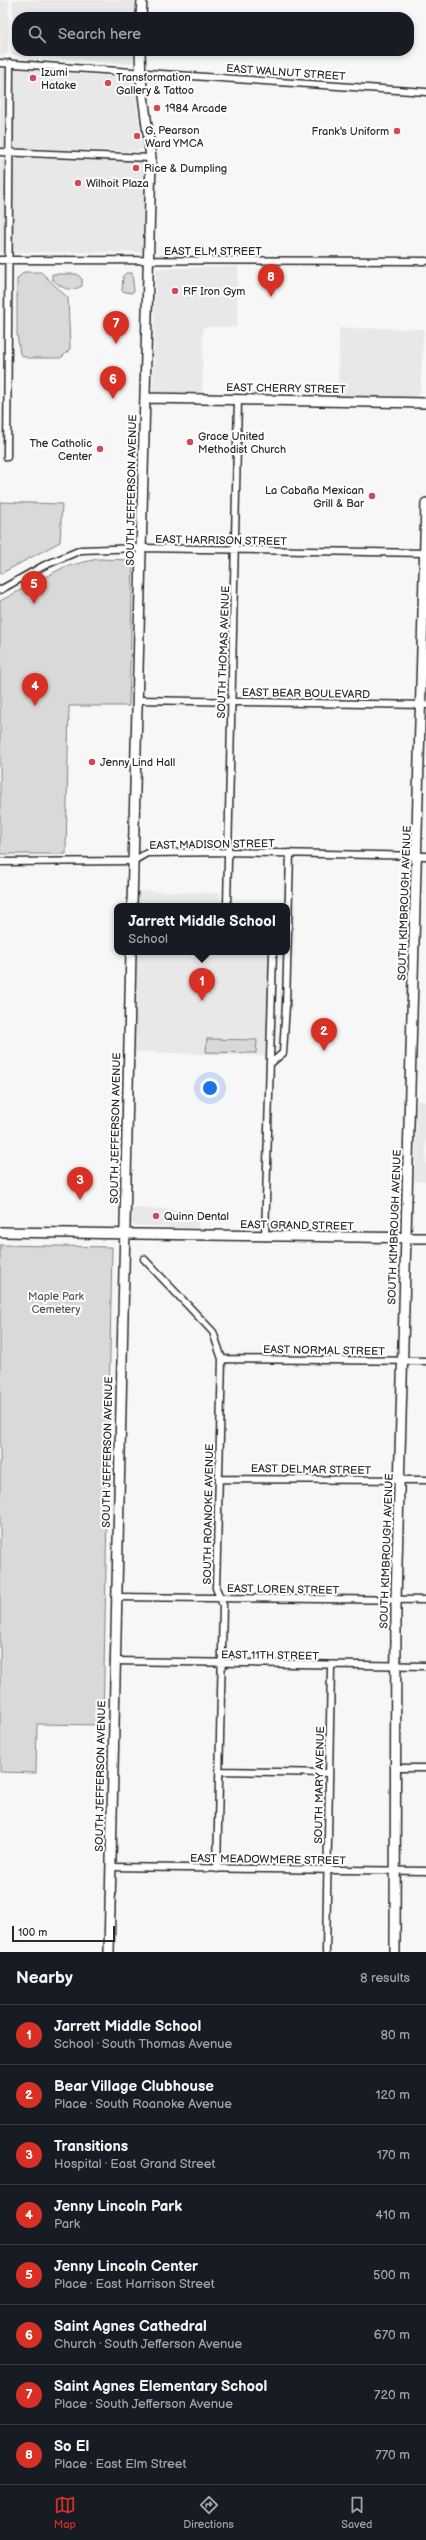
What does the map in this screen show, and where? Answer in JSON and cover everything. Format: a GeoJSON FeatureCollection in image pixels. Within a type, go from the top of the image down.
{"type":"FeatureCollection","features":[{"type":"Feature","properties":{"kind":"main road"},"geometry":{"type":"LineString","coordinates":[[141,12],[142,0]]}},
{"type":"Feature","properties":{"kind":"main road","name":"SOUTH JEFFERSON AVENUE"},"geometry":{"type":"LineString","coordinates":[[132,903],[151,158],[140,56]]}},
{"type":"Feature","properties":{"kind":"main road","name":"EAST CHERRY STREET"},"geometry":{"type":"LineString","coordinates":[[145,398],[426,403]]}},
{"type":"Feature","properties":{"kind":"main road","name":"SOUTH KIMBROUGH AVENUE"},"geometry":{"type":"LineString","coordinates":[[395,1952],[396,1600],[406,1238],[422,856],[426,503]]}},
{"type":"Feature","properties":{"kind":"main road","name":"SOUTH JEFFERSON AVENUE"},"geometry":{"type":"LineString","coordinates":[[108,1952],[131,955]]}},
{"type":"Feature","properties":{"kind":"main road","name":"EAST GRAND STREET"},"geometry":{"type":"LineString","coordinates":[[0,1232],[265,1237],[426,1238]]}},
{"type":"Feature","properties":{"kind":"street","name":"EAST WALNUT STREET"},"geometry":{"type":"LineString","coordinates":[[0,62],[426,92]]}},
{"type":"Feature","properties":{"kind":"street"},"geometry":{"type":"LineString","coordinates":[[7,457],[10,63]]}},
{"type":"Feature","properties":{"kind":"street"},"geometry":{"type":"LineString","coordinates":[[0,152],[151,158]]}},
{"type":"Feature","properties":{"kind":"street","name":"EAST ELM STREET"},"geometry":{"type":"LineString","coordinates":[[0,260],[426,261]]}},
{"type":"Feature","properties":{"kind":"street","name":"SOUTH THOMAS AVENUE"},"geometry":{"type":"LineString","coordinates":[[227,903],[236,550],[238,399]]}},
{"type":"Feature","properties":{"kind":"street","name":"EAST HARRISON STREET"},"geometry":{"type":"LineString","coordinates":[[0,590],[43,566],[81,550],[142,548],[425,553]]}},
{"type":"Feature","properties":{"kind":"street","name":"EAST BEAR BOULEVARD"},"geometry":{"type":"LineString","coordinates":[[138,700],[424,705]]}},
{"type":"Feature","properties":{"kind":"street","name":"EAST MADISON STREET"},"geometry":{"type":"LineString","coordinates":[[0,862],[133,861],[147,853],[228,852],[422,856]]}},
{"type":"Feature","properties":{"kind":"street"},"geometry":{"type":"LineString","coordinates":[[289,903],[290,853]]}},
{"type":"Feature","properties":{"kind":"street"},"geometry":{"type":"LineString","coordinates":[[265,1237],[273,955]]}},
{"type":"Feature","properties":{"kind":"street"},"geometry":{"type":"LineString","coordinates":[[271,1063],[283,1053],[287,955]]}},
{"type":"Feature","properties":{"kind":"street","name":"SOUTH ROANOKE AVENUE"},"geometry":{"type":"LineString","coordinates":[[144,1259],[213,1332],[222,1359],[216,1588],[223,1605],[223,1664],[216,1868]]}},
{"type":"Feature","properties":{"kind":"street","name":"EAST NORMAL STREET"},"geometry":{"type":"LineString","coordinates":[[222,1359],[426,1361]]}},
{"type":"Feature","properties":{"kind":"street","name":"EAST DELMAR STREET"},"geometry":{"type":"LineString","coordinates":[[219,1479],[426,1480]]}},
{"type":"Feature","properties":{"kind":"street","name":"EAST LOREN STREET"},"geometry":{"type":"LineString","coordinates":[[115,1597],[426,1600]]}},
{"type":"Feature","properties":{"kind":"street","name":"EAST 11TH STREET"},"geometry":{"type":"LineString","coordinates":[[114,1661],[330,1666],[426,1666]]}},
{"type":"Feature","properties":{"kind":"street","name":"SOUTH MARY AVENUE"},"geometry":{"type":"LineString","coordinates":[[326,1952],[330,1666]]}},
{"type":"Feature","properties":{"kind":"street"},"geometry":{"type":"LineString","coordinates":[[395,1768],[426,1768]]}},
{"type":"Feature","properties":{"kind":"street"},"geometry":{"type":"LineString","coordinates":[[220,1771],[329,1773]]}},
{"type":"Feature","properties":{"kind":"street","name":"EAST MEADOWMERE STREET"},"geometry":{"type":"LineString","coordinates":[[110,1867],[426,1871]]}},
{"type":"Feature","properties":{"kind":"shaded area"},"geometry":{"type":"Polygon","coordinates":[[[0,0],[9,0],[8,52],[5,55],[0,55],[0,0]]]}},
{"type":"Feature","properties":{"kind":"shaded area"},"geometry":{"type":"Polygon","coordinates":[[[13,0],[135,0],[135,12],[13,12],[13,0]]]}},
{"type":"Feature","properties":{"kind":"shaded area"},"geometry":{"type":"Polygon","coordinates":[[[25,56],[134,56],[133,62],[129,64],[25,56]]]}},
{"type":"Feature","properties":{"kind":"shaded area"},"geometry":{"type":"Polygon","coordinates":[[[0,68],[7,70],[4,148],[0,148],[0,68]]]}},
{"type":"Feature","properties":{"kind":"shaded area"},"geometry":{"type":"Polygon","coordinates":[[[15,69],[134,78],[142,148],[137,151],[13,148],[15,69]]]}},
{"type":"Feature","properties":{"kind":"shaded area"},"geometry":{"type":"Polygon","coordinates":[[[15,157],[29,157],[31,159],[142,160],[144,163],[142,252],[13,252],[13,160],[15,157]]]}},
{"type":"Feature","properties":{"kind":"shaded area"},"geometry":{"type":"Polygon","coordinates":[[[0,159],[6,160],[7,163],[3,252],[0,252],[0,159]]]}},
{"type":"Feature","properties":{"kind":"shaded area"},"geometry":{"type":"Polygon","coordinates":[[[238,266],[237,327],[203,327],[202,393],[153,392],[156,269],[238,266]]]}},
{"type":"Feature","properties":{"kind":"shaded area"},"geometry":{"type":"Polygon","coordinates":[[[339,328],[424,329],[420,394],[414,397],[338,396],[339,328]]]}},
{"type":"Feature","properties":{"kind":"shaded area"},"geometry":{"type":"Polygon","coordinates":[[[138,891],[220,893],[220,903],[138,903],[138,891]]]}},
{"type":"Feature","properties":{"kind":"shaded area"},"geometry":{"type":"Polygon","coordinates":[[[137,955],[269,955],[267,1056],[134,1052],[137,955]]]}},
{"type":"Feature","properties":{"kind":"shaded area"},"geometry":{"type":"Polygon","coordinates":[[[417,1101],[426,1102],[426,1181],[415,1181],[417,1101]]]}},
{"type":"Feature","properties":{"kind":"shaded area"},"geometry":{"type":"Polygon","coordinates":[[[130,1208],[199,1210],[198,1228],[131,1225],[130,1208]]]}},
{"type":"Feature","properties":{"kind":"green space"},"geometry":{"type":"Polygon","coordinates":[[[24,272],[41,272],[68,298],[70,349],[61,358],[27,358],[20,354],[17,334],[17,279],[24,272]]]}},
{"type":"Feature","properties":{"kind":"green space"},"geometry":{"type":"Polygon","coordinates":[[[126,273],[132,273],[134,291],[131,293],[122,291],[123,276],[126,273]]]}},
{"type":"Feature","properties":{"kind":"green space"},"geometry":{"type":"Polygon","coordinates":[[[52,274],[77,274],[82,279],[82,286],[73,289],[66,288],[59,285],[52,279],[52,274]]]}},
{"type":"Feature","properties":{"kind":"green space"},"geometry":{"type":"Polygon","coordinates":[[[0,502],[62,504],[60,542],[0,574],[0,502]]]}},
{"type":"Feature","properties":{"kind":"green space"},"geometry":{"type":"Polygon","coordinates":[[[97,559],[133,560],[129,706],[69,706],[66,854],[0,854],[0,601],[64,567],[97,559]]]}},
{"type":"Feature","properties":{"kind":"green space"},"geometry":{"type":"Polygon","coordinates":[[[207,1039],[257,1040],[256,1053],[206,1052],[207,1039]]]}},
{"type":"Feature","properties":{"kind":"green space","name":"Maple Park Cemetery"},"geometry":{"type":"Polygon","coordinates":[[[0,1245],[112,1247],[103,1725],[37,1724],[36,1773],[0,1772],[0,1245]]]}},
{"type":"Feature","properties":{"kind":"place","name":"Izumi Hatake"},"geometry":{"type":"Point","coordinates":[33,78]}},
{"type":"Feature","properties":{"kind":"place","name":"Transformation Gallery & Tattoo"},"geometry":{"type":"Point","coordinates":[108,83]}},
{"type":"Feature","properties":{"kind":"place","name":"1984 Arcade"},"geometry":{"type":"Point","coordinates":[157,108]}},
{"type":"Feature","properties":{"kind":"place","name":"Frank's Uniform"},"geometry":{"type":"Point","coordinates":[397,131]}},
{"type":"Feature","properties":{"kind":"place","name":"G. Pearson Ward YMCA"},"geometry":{"type":"Point","coordinates":[137,136]}},
{"type":"Feature","properties":{"kind":"place","name":"Rice & Dumpling"},"geometry":{"type":"Point","coordinates":[136,168]}},
{"type":"Feature","properties":{"kind":"place","name":"Wilhoit Plaza"},"geometry":{"type":"Point","coordinates":[78,183]}},
{"type":"Feature","properties":{"kind":"place","name":"RF Iron Gym"},"geometry":{"type":"Point","coordinates":[175,291]}},
{"type":"Feature","properties":{"kind":"place","name":"So El"},"geometry":{"type":"Point","coordinates":[271,297]}},
{"type":"Feature","properties":{"kind":"place","name":"Saint Agnes Elementary School"},"geometry":{"type":"Point","coordinates":[116,344]}},
{"type":"Feature","properties":{"kind":"place","name":"Saint Agnes Cathedral"},"geometry":{"type":"Point","coordinates":[113,399]}},
{"type":"Feature","properties":{"kind":"place","name":"Grace United Methodist Church"},"geometry":{"type":"Point","coordinates":[190,442]}},
{"type":"Feature","properties":{"kind":"place","name":"The Catholic Center"},"geometry":{"type":"Point","coordinates":[100,449]}},
{"type":"Feature","properties":{"kind":"place","name":"La Cabaña Mexican Grill & Bar"},"geometry":{"type":"Point","coordinates":[372,496]}},
{"type":"Feature","properties":{"kind":"place","name":"Jenny Lincoln Center"},"geometry":{"type":"Point","coordinates":[34,604]}},
{"type":"Feature","properties":{"kind":"place","name":"Jenny Lincoln Park"},"geometry":{"type":"Point","coordinates":[35,706]}},
{"type":"Feature","properties":{"kind":"place","name":"Jenny Lind Hall"},"geometry":{"type":"Point","coordinates":[92,762]}},
{"type":"Feature","properties":{"kind":"place","name":"Jarrett Middle School"},"geometry":{"type":"Point","coordinates":[202,1001]}},
{"type":"Feature","properties":{"kind":"place","name":"Bear Village Clubhouse"},"geometry":{"type":"Point","coordinates":[324,1051]}},
{"type":"Feature","properties":{"kind":"place","name":"Transitions"},"geometry":{"type":"Point","coordinates":[80,1200]}},
{"type":"Feature","properties":{"kind":"place","name":"Quinn Dental"},"geometry":{"type":"Point","coordinates":[156,1216]}}]}
